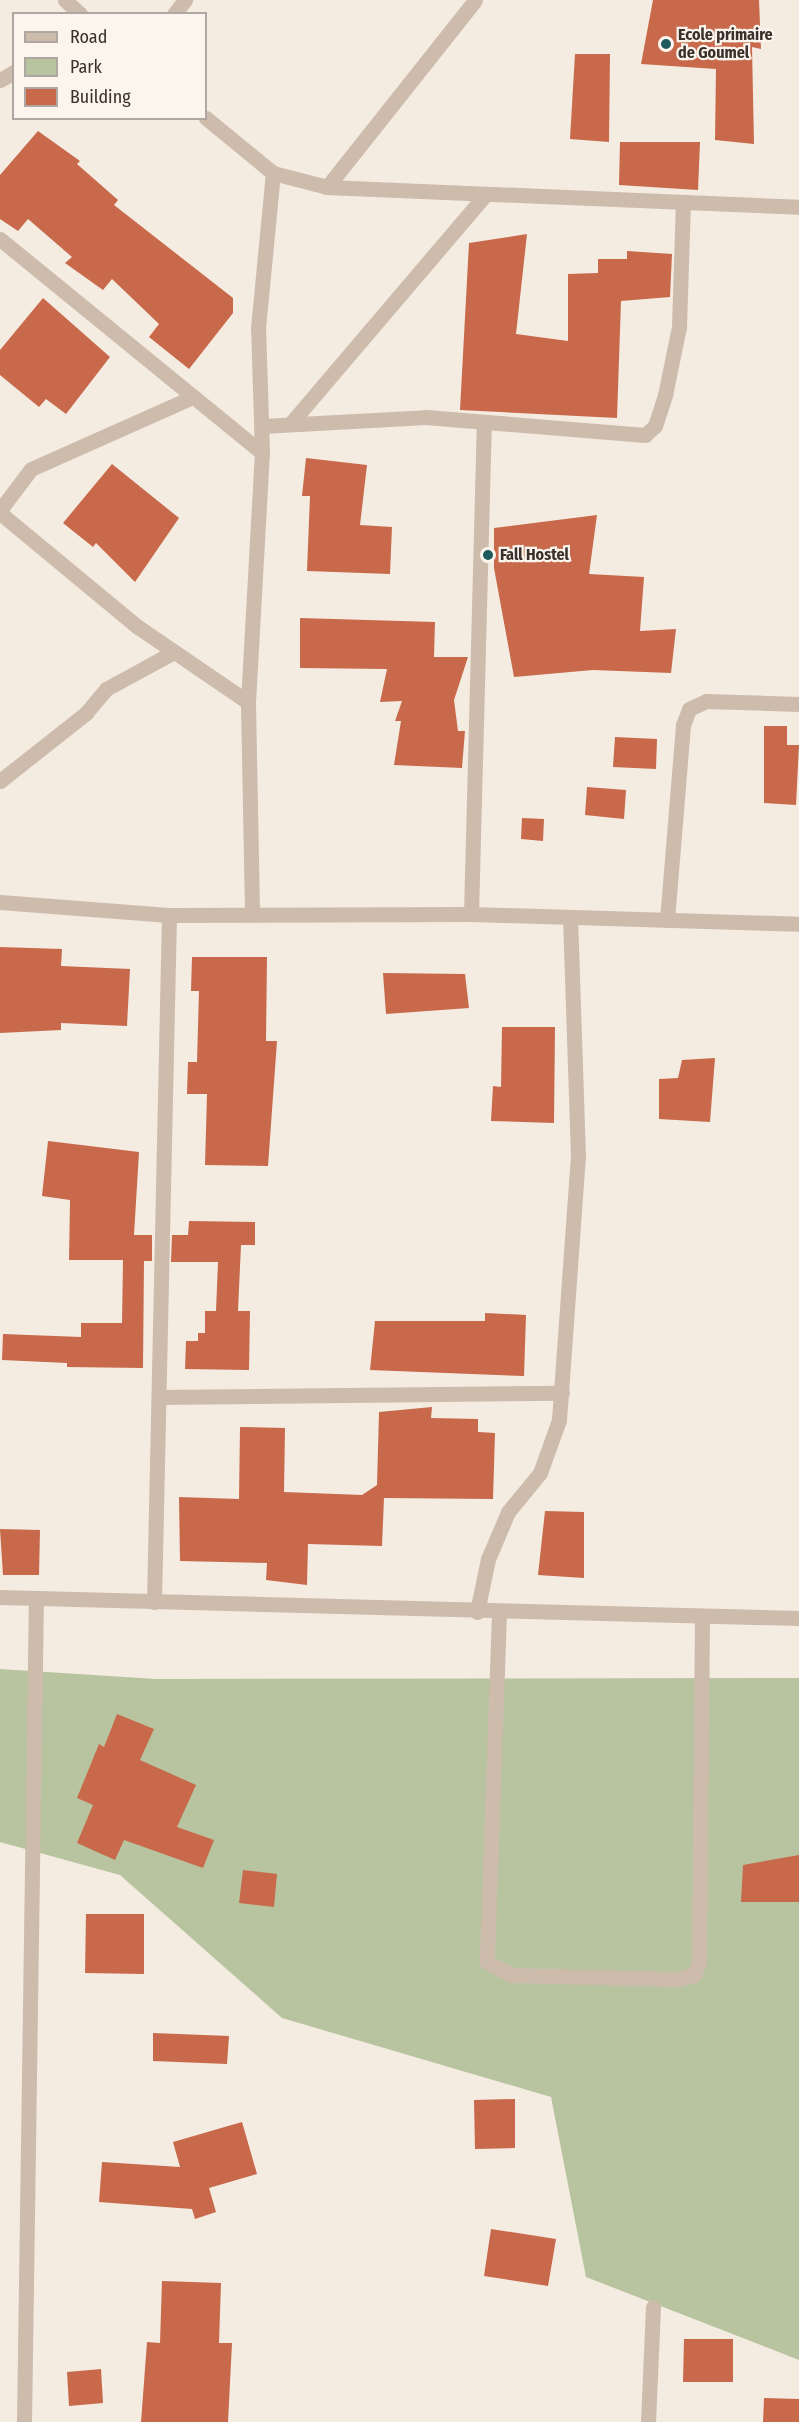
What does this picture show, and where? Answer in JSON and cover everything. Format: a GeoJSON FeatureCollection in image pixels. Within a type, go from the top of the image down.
{"type":"FeatureCollection","features":[{"type":"Feature","properties":{"kind":"street"},"geometry":{"type":"LineString","coordinates":[[65,0],[78,12]]}},
{"type":"Feature","properties":{"kind":"street"},"geometry":{"type":"LineString","coordinates":[[176,12],[185,0]]}},
{"type":"Feature","properties":{"kind":"street"},"geometry":{"type":"LineString","coordinates":[[327,187],[475,0]]}},
{"type":"Feature","properties":{"kind":"street"},"geometry":{"type":"LineString","coordinates":[[207,119],[273,173],[327,187],[799,207]]}},
{"type":"Feature","properties":{"kind":"street"},"geometry":{"type":"LineString","coordinates":[[252,911],[248,702],[262,453],[258,328],[273,173]]}},
{"type":"Feature","properties":{"kind":"street"},"geometry":{"type":"LineString","coordinates":[[291,423],[486,194]]}},
{"type":"Feature","properties":{"kind":"street"},"geometry":{"type":"LineString","coordinates":[[262,426],[426,417],[645,435],[656,426],[679,327],[683,202]]}},
{"type":"Feature","properties":{"kind":"street"},"geometry":{"type":"LineString","coordinates":[[0,239],[262,453]]}},
{"type":"Feature","properties":{"kind":"street"},"geometry":{"type":"LineString","coordinates":[[193,397],[31,469],[0,512],[174,652],[248,702]]}},
{"type":"Feature","properties":{"kind":"street"},"geometry":{"type":"LineString","coordinates":[[471,914],[484,422]]}},
{"type":"Feature","properties":{"kind":"street"},"geometry":{"type":"LineString","coordinates":[[0,781],[79,719],[106,689],[174,652]]}},
{"type":"Feature","properties":{"kind":"street"},"geometry":{"type":"LineString","coordinates":[[667,920],[683,725],[689,709],[706,701],[799,704]]}},
{"type":"Feature","properties":{"kind":"street"},"geometry":{"type":"LineString","coordinates":[[0,902],[169,915],[252,911],[471,914],[799,924]]}},
{"type":"Feature","properties":{"kind":"street"},"geometry":{"type":"LineString","coordinates":[[154,1602],[169,915]]}},
{"type":"Feature","properties":{"kind":"street"},"geometry":{"type":"LineString","coordinates":[[477,1612],[488,1559],[508,1512],[540,1473],[559,1420],[578,1157],[570,917]]}},
{"type":"Feature","properties":{"kind":"street"},"geometry":{"type":"LineString","coordinates":[[159,1397],[562,1393]]}},
{"type":"Feature","properties":{"kind":"street"},"geometry":{"type":"LineString","coordinates":[[0,1597],[499,1613],[799,1618]]}},
{"type":"Feature","properties":{"kind":"street"},"geometry":{"type":"LineString","coordinates":[[24,2422],[36,1598]]}},
{"type":"Feature","properties":{"kind":"street"},"geometry":{"type":"LineString","coordinates":[[499,1613],[487,1962],[512,1975],[678,1978],[694,1975],[699,1961],[702,1616]]}},
{"type":"Feature","properties":{"kind":"street"},"geometry":{"type":"LineString","coordinates":[[648,2422],[653,2307]]}},
{"type":"Feature","properties":{"kind":"green space"},"geometry":{"type":"Polygon","coordinates":[[[0,1669],[156,1679],[799,1678],[799,2360],[586,2277],[551,2097],[282,2018],[120,1875],[0,1842],[0,1669]]]}},
{"type":"Feature","properties":{"kind":"building"},"geometry":{"type":"Polygon","coordinates":[[[653,0],[759,0],[761,49],[752,47],[754,144],[715,140],[716,69],[641,64],[653,0]]]}},
{"type":"Feature","properties":{"kind":"building"},"geometry":{"type":"Polygon","coordinates":[[[575,54],[610,54],[609,142],[570,139],[575,54]]]}},
{"type":"Feature","properties":{"kind":"building"},"geometry":{"type":"Polygon","coordinates":[[[38,131],[80,161],[77,164],[118,200],[114,205],[233,298],[233,313],[189,369],[149,337],[159,324],[112,279],[103,290],[65,263],[72,257],[28,219],[18,231],[0,219],[0,175],[38,131]]]}},
{"type":"Feature","properties":{"kind":"building"},"geometry":{"type":"Polygon","coordinates":[[[620,142],[700,142],[698,190],[619,185],[620,142]]]}},
{"type":"Feature","properties":{"kind":"building"},"geometry":{"type":"Polygon","coordinates":[[[527,234],[516,334],[568,341],[568,274],[598,273],[598,259],[627,259],[627,251],[672,254],[670,297],[621,301],[617,418],[460,410],[469,243],[527,234]]]}},
{"type":"Feature","properties":{"kind":"building"},"geometry":{"type":"Polygon","coordinates":[[[43,298],[110,357],[66,414],[46,399],[39,407],[0,375],[0,350],[43,298]]]}},
{"type":"Feature","properties":{"kind":"building"},"geometry":{"type":"Polygon","coordinates":[[[306,458],[367,465],[360,525],[392,527],[390,574],[307,571],[310,496],[302,496],[306,458]]]}},
{"type":"Feature","properties":{"kind":"building"},"geometry":{"type":"Polygon","coordinates":[[[112,464],[179,518],[135,582],[96,543],[93,547],[63,523],[112,464]]]}},
{"type":"Feature","properties":{"kind":"building"},"geometry":{"type":"Polygon","coordinates":[[[597,515],[589,574],[644,577],[640,631],[676,629],[671,673],[593,670],[514,677],[494,568],[494,528],[597,515]]]}},
{"type":"Feature","properties":{"kind":"building"},"geometry":{"type":"Polygon","coordinates":[[[300,618],[435,622],[434,657],[468,657],[454,700],[458,731],[465,731],[462,768],[394,765],[401,721],[395,721],[402,701],[380,702],[387,669],[300,668],[300,618]]]}},
{"type":"Feature","properties":{"kind":"building"},"geometry":{"type":"Polygon","coordinates":[[[764,726],[787,726],[787,745],[799,745],[796,805],[764,803],[764,726]]]}},
{"type":"Feature","properties":{"kind":"building"},"geometry":{"type":"Polygon","coordinates":[[[615,737],[657,739],[656,769],[613,767],[615,737]]]}},
{"type":"Feature","properties":{"kind":"building"},"geometry":{"type":"Polygon","coordinates":[[[587,787],[626,790],[624,819],[585,815],[587,787]]]}},
{"type":"Feature","properties":{"kind":"building"},"geometry":{"type":"Polygon","coordinates":[[[522,818],[544,819],[543,841],[521,839],[522,818]]]}},
{"type":"Feature","properties":{"kind":"building"},"geometry":{"type":"Polygon","coordinates":[[[0,947],[62,949],[61,966],[130,969],[127,1026],[61,1023],[61,1030],[0,1033],[0,947]]]}},
{"type":"Feature","properties":{"kind":"building"},"geometry":{"type":"Polygon","coordinates":[[[192,957],[267,957],[266,1041],[277,1041],[268,1166],[205,1165],[207,1094],[187,1094],[188,1062],[197,1062],[199,991],[191,991],[192,957]]]}},
{"type":"Feature","properties":{"kind":"building"},"geometry":{"type":"Polygon","coordinates":[[[383,973],[465,974],[469,1008],[386,1014],[383,973]]]}},
{"type":"Feature","properties":{"kind":"building"},"geometry":{"type":"Polygon","coordinates":[[[502,1027],[555,1027],[554,1123],[491,1121],[493,1086],[501,1087],[502,1027]]]}},
{"type":"Feature","properties":{"kind":"building"},"geometry":{"type":"Polygon","coordinates":[[[715,1058],[710,1122],[659,1119],[659,1079],[678,1078],[682,1060],[715,1058]]]}},
{"type":"Feature","properties":{"kind":"building"},"geometry":{"type":"Polygon","coordinates":[[[48,1141],[139,1152],[134,1235],[152,1235],[152,1261],[144,1261],[143,1368],[67,1367],[67,1363],[2,1360],[3,1334],[81,1337],[81,1323],[122,1323],[123,1260],[69,1260],[70,1200],[42,1196],[48,1141]]]}},
{"type":"Feature","properties":{"kind":"building"},"geometry":{"type":"Polygon","coordinates":[[[189,1221],[255,1222],[255,1245],[241,1245],[238,1311],[250,1311],[249,1370],[185,1369],[186,1341],[198,1341],[198,1333],[205,1333],[205,1311],[216,1311],[218,1262],[171,1262],[172,1235],[188,1235],[189,1221]]]}},
{"type":"Feature","properties":{"kind":"building"},"geometry":{"type":"Polygon","coordinates":[[[485,1313],[526,1315],[524,1376],[370,1370],[375,1321],[485,1321],[485,1313]]]}},
{"type":"Feature","properties":{"kind":"building"},"geometry":{"type":"Polygon","coordinates":[[[432,1407],[431,1418],[478,1419],[478,1432],[495,1433],[493,1499],[384,1498],[382,1546],[308,1544],[307,1585],[266,1580],[267,1563],[180,1561],[179,1497],[239,1499],[240,1427],[285,1428],[284,1492],[362,1495],[377,1485],[379,1412],[432,1407]]]}},
{"type":"Feature","properties":{"kind":"building"},"geometry":{"type":"Polygon","coordinates":[[[545,1511],[584,1512],[584,1578],[538,1575],[545,1511]]]}},
{"type":"Feature","properties":{"kind":"building"},"geometry":{"type":"Polygon","coordinates":[[[0,1529],[40,1530],[39,1575],[3,1575],[0,1529]]]}},
{"type":"Feature","properties":{"kind":"building"},"geometry":{"type":"Polygon","coordinates":[[[117,1714],[154,1729],[140,1760],[196,1785],[177,1827],[214,1840],[203,1868],[124,1840],[115,1860],[77,1843],[93,1805],[77,1798],[99,1744],[104,1747],[117,1714]]]}},
{"type":"Feature","properties":{"kind":"building"},"geometry":{"type":"Polygon","coordinates":[[[799,1855],[799,1902],[741,1902],[743,1865],[799,1855]]]}},
{"type":"Feature","properties":{"kind":"building"},"geometry":{"type":"Polygon","coordinates":[[[243,1870],[277,1874],[274,1907],[239,1903],[243,1870]]]}},
{"type":"Feature","properties":{"kind":"building"},"geometry":{"type":"Polygon","coordinates":[[[86,1914],[144,1914],[144,1974],[85,1973],[86,1914]]]}},
{"type":"Feature","properties":{"kind":"building"},"geometry":{"type":"Polygon","coordinates":[[[153,2033],[229,2036],[227,2064],[153,2061],[153,2033]]]}},
{"type":"Feature","properties":{"kind":"building"},"geometry":{"type":"Polygon","coordinates":[[[515,2099],[515,2148],[475,2149],[474,2100],[515,2099]]]}},
{"type":"Feature","properties":{"kind":"building"},"geometry":{"type":"Polygon","coordinates":[[[242,2122],[257,2174],[209,2188],[216,2212],[195,2219],[192,2209],[99,2202],[102,2162],[180,2167],[173,2142],[242,2122]]]}},
{"type":"Feature","properties":{"kind":"building"},"geometry":{"type":"Polygon","coordinates":[[[491,2229],[556,2239],[548,2286],[484,2276],[491,2229]]]}},
{"type":"Feature","properties":{"kind":"building"},"geometry":{"type":"Polygon","coordinates":[[[162,2281],[221,2283],[219,2343],[232,2343],[228,2422],[141,2422],[147,2342],[160,2343],[162,2281]]]}},
{"type":"Feature","properties":{"kind":"building"},"geometry":{"type":"Polygon","coordinates":[[[684,2339],[733,2339],[733,2382],[683,2382],[684,2339]]]}},
{"type":"Feature","properties":{"kind":"building"},"geometry":{"type":"Polygon","coordinates":[[[101,2369],[103,2403],[69,2406],[67,2372],[101,2369]]]}},
{"type":"Feature","properties":{"kind":"building"},"geometry":{"type":"Polygon","coordinates":[[[764,2398],[799,2399],[799,2422],[763,2422],[764,2398]]]}},
{"type":"Feature","properties":{"kind":"place","name":"Ecole primaire de Goumel"},"geometry":{"type":"Point","coordinates":[666,44]}},
{"type":"Feature","properties":{"kind":"place","name":"Fall Hostel"},"geometry":{"type":"Point","coordinates":[488,555]}}]}
